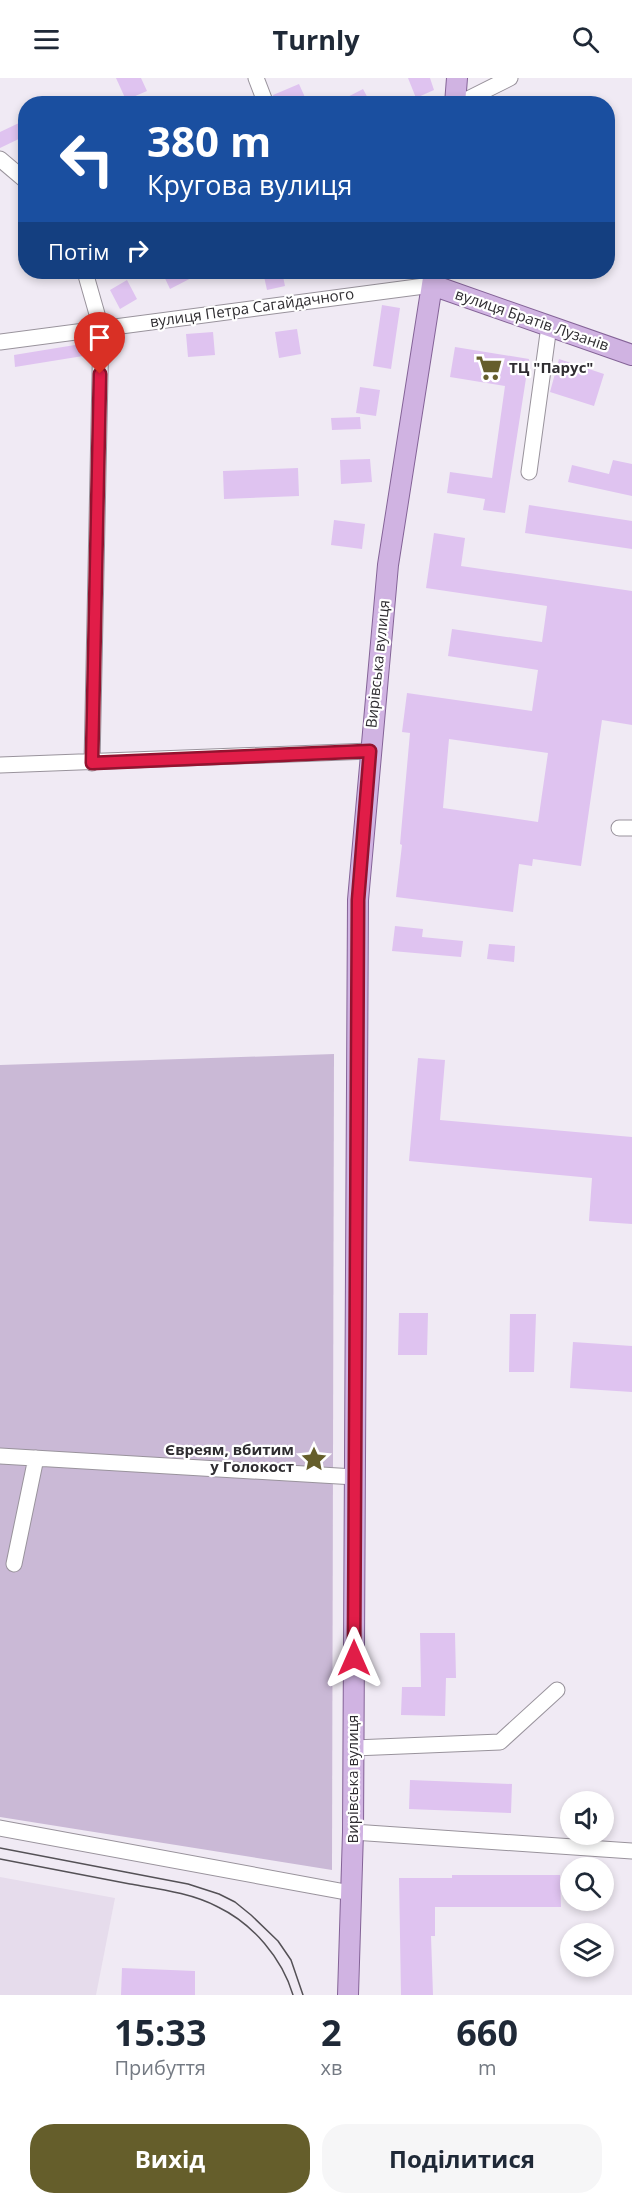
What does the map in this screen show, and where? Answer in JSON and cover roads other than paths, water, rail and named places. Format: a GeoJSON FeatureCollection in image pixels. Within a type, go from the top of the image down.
{"type":"FeatureCollection","features":[{"type":"Feature","properties":{"kind":"main road"},"geometry":{"type":"LineString","coordinates":[[456,96],[457,78]]}},
{"type":"Feature","properties":{"kind":"main road","name":"Вирівська вулиця"},"geometry":{"type":"LineString","coordinates":[[348,1995],[354,1748],[358,900],[388,565],[433,279]]}},
{"type":"Feature","properties":{"kind":"main road","name":"вулиця Братів Лузанів"},"geometry":{"type":"LineString","coordinates":[[435,279],[549,326],[632,355]]}},
{"type":"Feature","properties":{"kind":"street"},"geometry":{"type":"LineString","coordinates":[[256,78],[263,96]]}},
{"type":"Feature","properties":{"kind":"street"},"geometry":{"type":"LineString","coordinates":[[473,96],[510,78]]}},
{"type":"Feature","properties":{"kind":"street"},"geometry":{"type":"LineString","coordinates":[[0,159],[18,174]]}},
{"type":"Feature","properties":{"kind":"street"},"geometry":{"type":"LineString","coordinates":[[92,763],[101,328],[93,279]]}},
{"type":"Feature","properties":{"kind":"street","name":"вулиця Петра Сагайдачного"},"geometry":{"type":"LineString","coordinates":[[0,342],[426,279]]}},
{"type":"Feature","properties":{"kind":"street"},"geometry":{"type":"LineString","coordinates":[[529,472],[549,326]]}},
{"type":"Feature","properties":{"kind":"street"},"geometry":{"type":"LineString","coordinates":[[0,765],[370,751]]}},
{"type":"Feature","properties":{"kind":"street"},"geometry":{"type":"LineString","coordinates":[[0,1456],[355,1477]]}},
{"type":"Feature","properties":{"kind":"street"},"geometry":{"type":"LineString","coordinates":[[14,1564],[36,1458]]}},
{"type":"Feature","properties":{"kind":"street"},"geometry":{"type":"LineString","coordinates":[[354,1748],[500,1742],[557,1690]]}},
{"type":"Feature","properties":{"kind":"street"},"geometry":{"type":"LineString","coordinates":[[0,1828],[351,1893]]}},
{"type":"Feature","properties":{"kind":"street"},"geometry":{"type":"LineString","coordinates":[[353,1832],[632,1851]]}},
{"type":"Feature","properties":{"kind":"tram line"},"geometry":{"type":"LineString","coordinates":[[0,1848],[188,1884],[219,1894],[235,1902],[278,1941],[291,1960],[303,1995]]}},
{"type":"Feature","properties":{"kind":"tram line"},"geometry":{"type":"LineString","coordinates":[[0,1859],[175,1892],[208,1902],[231,1914],[264,1943],[282,1968],[293,1995]]}},
{"type":"Feature","properties":{"kind":"place","name":"ТЦ \"Парус\""},"geometry":{"type":"Point","coordinates":[489,368]}},
{"type":"Feature","properties":{"kind":"place","name":"Євреям, вбитим у Голокост"},"geometry":{"type":"Point","coordinates":[314,1459]}}]}
